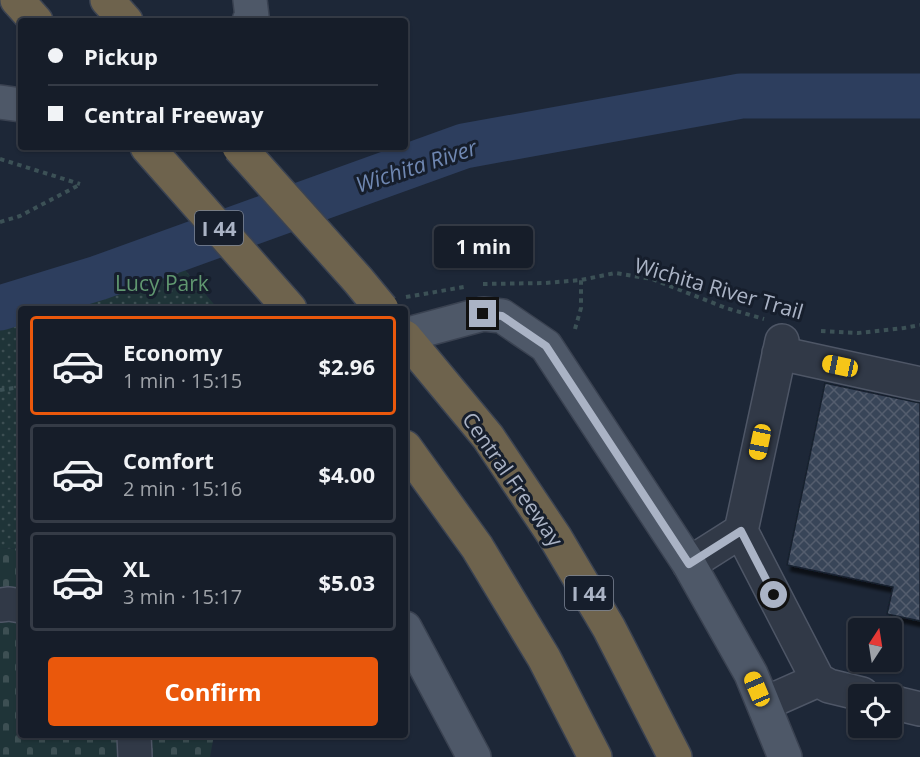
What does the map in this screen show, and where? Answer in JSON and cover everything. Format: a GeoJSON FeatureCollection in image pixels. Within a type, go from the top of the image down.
{"type":"FeatureCollection","features":[{"type":"Feature","properties":{"kind":"highway"},"geometry":{"type":"LineString","coordinates":[[17,0],[33,18]]}},
{"type":"Feature","properties":{"kind":"highway"},"geometry":{"type":"LineString","coordinates":[[107,0],[123,18]]}},
{"type":"Feature","properties":{"kind":"highway"},"geometry":{"type":"LineString","coordinates":[[116,0],[125,18]]}},
{"type":"Feature","properties":{"kind":"highway","name":"I 44"},"geometry":{"type":"LineString","coordinates":[[150,150],[287,306]]}},
{"type":"Feature","properties":{"kind":"highway"},"geometry":{"type":"LineString","coordinates":[[242,150],[358,280],[390,304]]}},
{"type":"Feature","properties":{"kind":"highway","name":"Central Freeway"},"geometry":{"type":"LineString","coordinates":[[408,340],[488,437],[555,537],[609,628],[675,757]]}},
{"type":"Feature","properties":{"kind":"highway"},"geometry":{"type":"LineString","coordinates":[[408,451],[477,547],[544,658],[595,757]]}},
{"type":"Feature","properties":{"kind":"main road"},"geometry":{"type":"LineString","coordinates":[[250,0],[251,18]]}},
{"type":"Feature","properties":{"kind":"main road"},"geometry":{"type":"LineString","coordinates":[[0,102],[18,105]]}},
{"type":"Feature","properties":{"kind":"main road","name":"Central Freeway"},"geometry":{"type":"LineString","coordinates":[[408,335],[483,314],[502,316],[546,346],[689,564],[751,674],[785,757]]}},
{"type":"Feature","properties":{"kind":"main road"},"geometry":{"type":"LineString","coordinates":[[408,634],[474,757]]}},
{"type":"Feature","properties":{"kind":"lane"},"geometry":{"type":"LineString","coordinates":[[848,691],[829,687],[818,680],[741,531],[775,338],[920,384]]}},
{"type":"Feature","properties":{"kind":"lane"},"geometry":{"type":"LineString","coordinates":[[689,564],[741,531]]}},
{"type":"Feature","properties":{"kind":"lane"},"geometry":{"type":"LineString","coordinates":[[0,605],[18,606]]}},
{"type":"Feature","properties":{"kind":"lane"},"geometry":{"type":"LineString","coordinates":[[764,704],[818,680]]}},
{"type":"Feature","properties":{"kind":"lane"},"geometry":{"type":"LineString","coordinates":[[902,705],[920,709]]}},
{"type":"Feature","properties":{"kind":"lane"},"geometry":{"type":"LineString","coordinates":[[134,738],[135,757]]}},
{"type":"Feature","properties":{"kind":"path"},"geometry":{"type":"LineString","coordinates":[[0,159],[81,184],[21,216],[0,222]]}},
{"type":"Feature","properties":{"kind":"path","name":"Wichita River Trail"},"geometry":{"type":"LineString","coordinates":[[477,285],[488,283],[545,284],[615,273],[652,279],[726,308],[775,338]]}},
{"type":"Feature","properties":{"kind":"path"},"geometry":{"type":"LineString","coordinates":[[575,329],[581,308],[581,280]]}},
{"type":"Feature","properties":{"kind":"path"},"geometry":{"type":"LineString","coordinates":[[390,304],[466,287]]}},
{"type":"Feature","properties":{"kind":"path","name":"Wichita River Trail"},"geometry":{"type":"LineString","coordinates":[[812,330],[858,333],[920,325]]}},
{"type":"Feature","properties":{"kind":"path"},"geometry":{"type":"LineString","coordinates":[[0,390],[18,387]]}},
{"type":"Feature","properties":{"kind":"green space","name":"Lucy Park"},"geometry":{"type":"Polygon","coordinates":[[[170,252],[215,306],[18,306],[18,548],[0,549],[0,308],[98,278],[170,252]]]}},
{"type":"Feature","properties":{"kind":"green space"},"geometry":{"type":"Polygon","coordinates":[[[18,548],[18,738],[213,738],[210,757],[0,757],[0,549],[18,548]]]}},
{"type":"Feature","properties":{"kind":"building"},"geometry":{"type":"Polygon","coordinates":[[[825,383],[920,403],[920,621],[887,614],[893,587],[787,565],[825,383]]]}},
{"type":"Feature","properties":{"kind":"waterway","name":"Wichita River"},"geometry":{"type":"LineString","coordinates":[[0,308],[98,278],[464,146],[741,96],[920,96]]}},
{"type":"Feature","properties":{"kind":"route"},"geometry":{"type":"LineString","coordinates":[[483,314],[502,316],[546,346],[689,564],[741,531],[774,595]]}}]}
